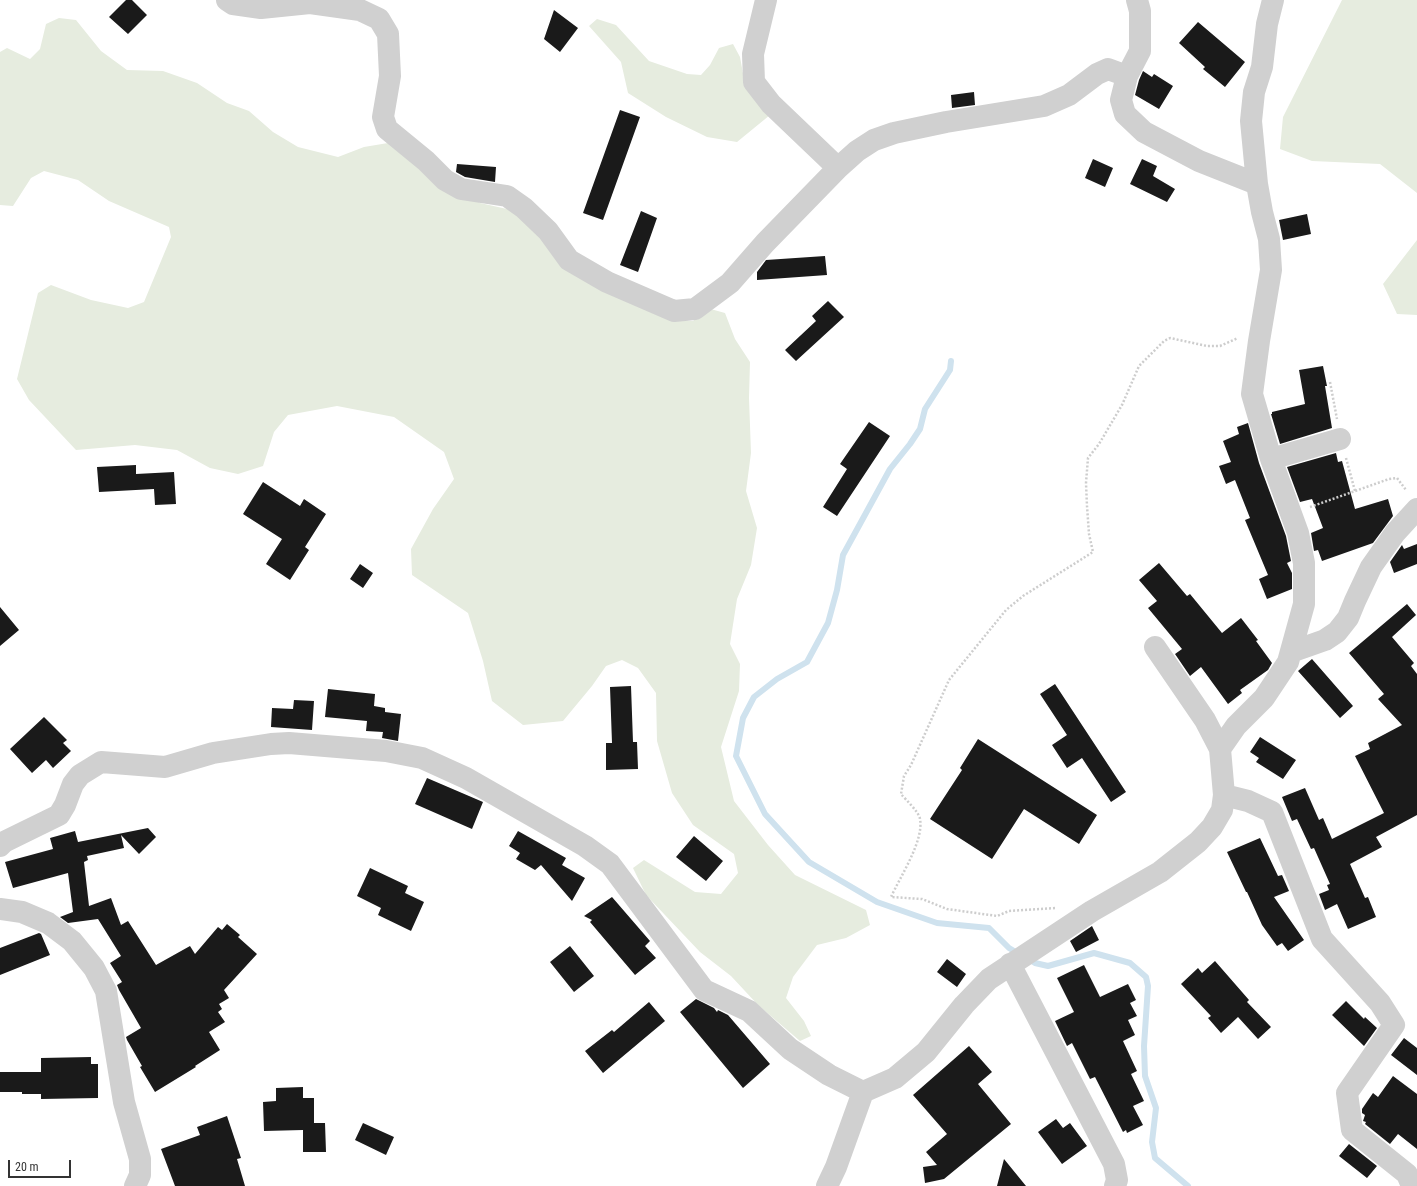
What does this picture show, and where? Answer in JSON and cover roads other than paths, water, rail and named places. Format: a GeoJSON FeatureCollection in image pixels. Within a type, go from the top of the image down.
{"type":"FeatureCollection","features":[{"type":"Feature","properties":{"kind":"street"},"geometry":{"type":"LineString","coordinates":[[227,0],[233,4],[261,8],[310,3],[360,10],[379,19],[388,34],[390,76],[383,117],[387,129],[426,161],[445,180],[461,189],[507,196],[524,208],[548,231],[569,260],[607,282],[674,311],[695,309],[730,283],[765,243],[838,168],[857,151],[874,140],[894,133],[946,122],[1044,106],[1068,95],[1097,74],[1108,69],[1127,76]]}},
{"type":"Feature","properties":{"kind":"street"},"geometry":{"type":"LineString","coordinates":[[766,0],[753,54],[754,82],[771,104],[838,168]]}},
{"type":"Feature","properties":{"kind":"street"},"geometry":{"type":"LineString","coordinates":[[1137,0],[1140,12],[1140,51],[1127,76],[1121,100],[1125,114],[1144,132],[1199,161],[1257,184]]}},
{"type":"Feature","properties":{"kind":"street"},"geometry":{"type":"LineString","coordinates":[[1220,749],[1236,726],[1264,698],[1288,662],[1304,604],[1305,585],[1298,533],[1271,459],[1252,394],[1271,270],[1269,239],[1257,184],[1251,120],[1254,92],[1262,67],[1267,24],[1273,0]]}},
{"type":"Feature","properties":{"kind":"street"},"geometry":{"type":"LineString","coordinates":[[1271,459],[1340,439]]}},
{"type":"Feature","properties":{"kind":"street"},"geometry":{"type":"LineString","coordinates":[[1291,652],[1325,640],[1337,632],[1348,618],[1371,567],[1395,533],[1413,501]]}},
{"type":"Feature","properties":{"kind":"street"},"geometry":{"type":"LineString","coordinates":[[827,1186],[836,1167],[863,1092],[895,1078],[926,1052],[964,1004],[989,979],[1092,911],[1160,872],[1198,842],[1212,827],[1222,810],[1224,795],[1220,749],[1205,720],[1155,647]]}},
{"type":"Feature","properties":{"kind":"street"},"geometry":{"type":"LineString","coordinates":[[0,846],[4,842],[59,815],[65,805],[73,784],[80,775],[101,762],[165,767],[214,754],[271,744],[289,743],[386,751],[422,758],[466,778],[585,846],[610,864],[704,990],[749,1011],[790,1049],[829,1075],[863,1092]]}},
{"type":"Feature","properties":{"kind":"street"},"geometry":{"type":"LineString","coordinates":[[1224,795],[1248,801],[1272,812],[1322,938],[1380,1003],[1394,1025],[1347,1093],[1352,1130],[1407,1174],[1412,1186]]}},
{"type":"Feature","properties":{"kind":"street"},"geometry":{"type":"LineString","coordinates":[[0,909],[22,912],[48,922],[72,941],[94,968],[106,991],[124,1102],[140,1159],[140,1175],[135,1186]]}},
{"type":"Feature","properties":{"kind":"street"},"geometry":{"type":"LineString","coordinates":[[1010,964],[1114,1164],[1117,1180],[1115,1186]]}},
{"type":"Feature","properties":{"kind":"waterway"},"geometry":{"type":"LineString","coordinates":[[951,361],[950,370],[925,409],[920,429],[890,469],[843,555],[837,590],[828,623],[807,662],[777,679],[754,697],[743,718],[736,756],[765,814],[809,862],[877,902],[937,923],[989,928],[1009,948],[1019,954]]}},
{"type":"Feature","properties":{"kind":"waterway"},"geometry":{"type":"LineString","coordinates":[[1027,958],[1035,963],[1048,966],[1094,953],[1130,963],[1146,977],[1148,986],[1144,1046],[1145,1076],[1156,1108],[1152,1142],[1155,1158],[1188,1186]]}}]}
